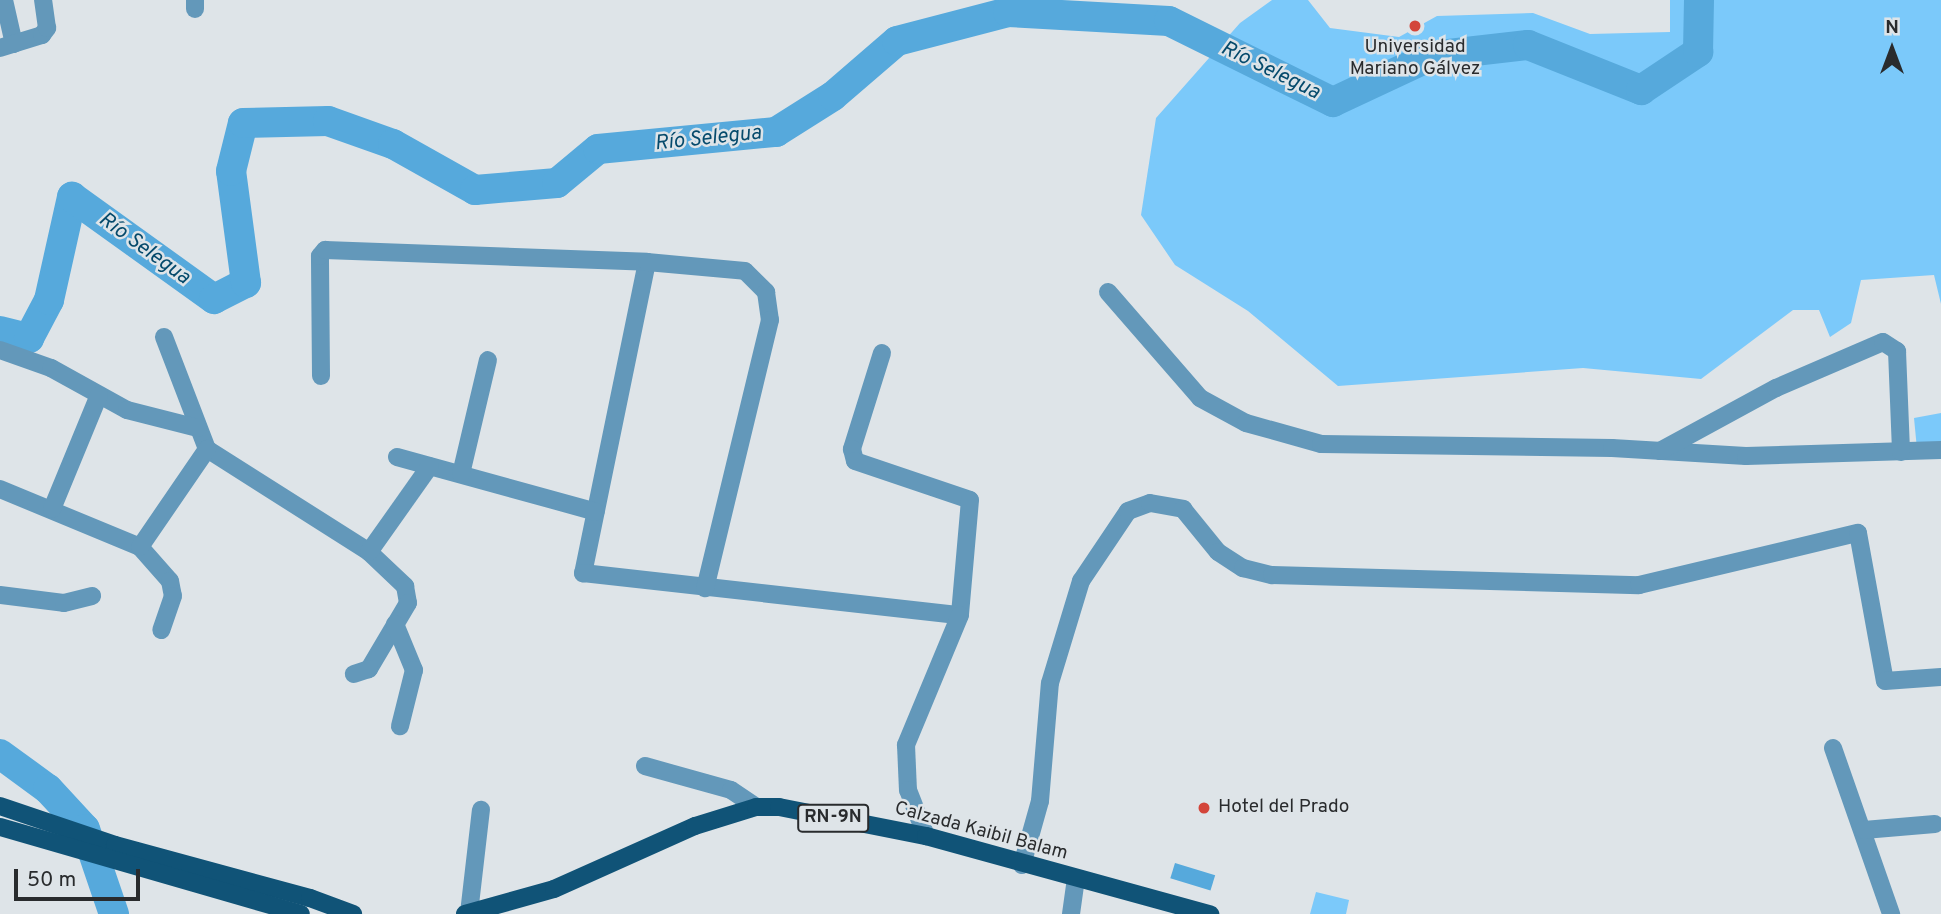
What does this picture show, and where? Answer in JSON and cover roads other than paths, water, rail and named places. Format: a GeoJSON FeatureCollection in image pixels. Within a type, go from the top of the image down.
{"type":"FeatureCollection","features":[{"type":"Feature","properties":{"kind":"main road"},"geometry":{"type":"LineString","coordinates":[[0,806],[115,845],[310,898],[353,914]]}},
{"type":"Feature","properties":{"kind":"main road","name":"Calzada Kaibil Balam"},"geometry":{"type":"LineString","coordinates":[[467,914],[554,889],[707,821],[756,807],[779,807],[926,836],[1022,865],[1210,914]]}},
{"type":"Feature","properties":{"kind":"main road"},"geometry":{"type":"LineString","coordinates":[[0,827],[127,866],[301,914]]}},
{"type":"Feature","properties":{"kind":"street"},"geometry":{"type":"LineString","coordinates":[[4,0],[7,46],[42,35],[47,28],[43,0]]}},
{"type":"Feature","properties":{"kind":"street"},"geometry":{"type":"LineString","coordinates":[[321,376],[320,256],[325,250],[647,262],[745,271],[766,292],[770,320],[705,588]]}},
{"type":"Feature","properties":{"kind":"street"},"geometry":{"type":"LineString","coordinates":[[647,262],[583,573],[960,615]]}},
{"type":"Feature","properties":{"kind":"street"},"geometry":{"type":"LineString","coordinates":[[1108,292],[1200,398],[1269,430],[1321,444],[1660,451],[1745,456],[1941,450]]}},
{"type":"Feature","properties":{"kind":"street"},"geometry":{"type":"LineString","coordinates":[[164,337],[206,449],[369,552],[408,594],[395,624],[369,668],[354,674]]}},
{"type":"Feature","properties":{"kind":"street"},"geometry":{"type":"LineString","coordinates":[[1660,451],[1776,388],[1884,342],[1897,351],[1901,452]]}},
{"type":"Feature","properties":{"kind":"street"},"geometry":{"type":"LineString","coordinates":[[0,350],[51,369],[127,410],[198,428]]}},
{"type":"Feature","properties":{"kind":"street"},"geometry":{"type":"LineString","coordinates":[[882,353],[852,449],[855,461],[970,500],[960,615],[906,745],[908,790],[926,836]]}},
{"type":"Feature","properties":{"kind":"street"},"geometry":{"type":"LineString","coordinates":[[461,474],[488,360]]}},
{"type":"Feature","properties":{"kind":"street"},"geometry":{"type":"LineString","coordinates":[[52,509],[99,395]]}},
{"type":"Feature","properties":{"kind":"street"},"geometry":{"type":"LineString","coordinates":[[140,547],[206,449]]}},
{"type":"Feature","properties":{"kind":"street"},"geometry":{"type":"LineString","coordinates":[[397,457],[596,512]]}},
{"type":"Feature","properties":{"kind":"street"},"geometry":{"type":"LineString","coordinates":[[369,552],[430,466]]}},
{"type":"Feature","properties":{"kind":"street"},"geometry":{"type":"LineString","coordinates":[[0,489],[140,547],[170,581],[173,596],[161,630]]}},
{"type":"Feature","properties":{"kind":"street"},"geometry":{"type":"LineString","coordinates":[[1022,865],[1040,801],[1050,683],[1081,581],[1128,511],[1150,503],[1183,509],[1218,552],[1243,568],[1272,575],[1639,585],[1858,533],[1885,681],[1941,677]]}},
{"type":"Feature","properties":{"kind":"street"},"geometry":{"type":"LineString","coordinates":[[0,594],[64,603],[92,596]]}},
{"type":"Feature","properties":{"kind":"street"},"geometry":{"type":"LineString","coordinates":[[395,624],[414,670],[400,726]]}},
{"type":"Feature","properties":{"kind":"street"},"geometry":{"type":"LineString","coordinates":[[1833,748],[1864,830],[1891,914]]}},
{"type":"Feature","properties":{"kind":"street"},"geometry":{"type":"LineString","coordinates":[[645,766],[731,790],[756,807]]}},
{"type":"Feature","properties":{"kind":"street"},"geometry":{"type":"LineString","coordinates":[[467,914],[481,810]]}},
{"type":"Feature","properties":{"kind":"street"},"geometry":{"type":"LineString","coordinates":[[1864,830],[1935,824]]}},
{"type":"Feature","properties":{"kind":"street"},"geometry":{"type":"LineString","coordinates":[[1070,914],[1076,879]]}},
{"type":"Feature","properties":{"kind":"waterway","name":"Río Selegua"},"geometry":{"type":"LineString","coordinates":[[0,331],[29,338],[49,300],[72,197],[214,299],[246,283],[231,171],[243,123],[328,121],[393,144],[475,190],[557,183],[598,149],[776,132],[833,96],[897,41],[1008,12],[1169,21],[1333,102],[1431,56],[1528,45],[1641,90],[1698,52],[1699,0]]}},
{"type":"Feature","properties":{"kind":"waterway","name":"Río Selegua"},"geometry":{"type":"LineString","coordinates":[[0,754],[48,789],[85,829],[114,914]]}},
{"type":"Feature","properties":{"kind":"place","name":"Universidad Mariano Gálvez"},"geometry":{"type":"Point","coordinates":[1415,26]}},
{"type":"Feature","properties":{"kind":"place","name":"Hotel del Prado"},"geometry":{"type":"Point","coordinates":[1204,808]}}]}
